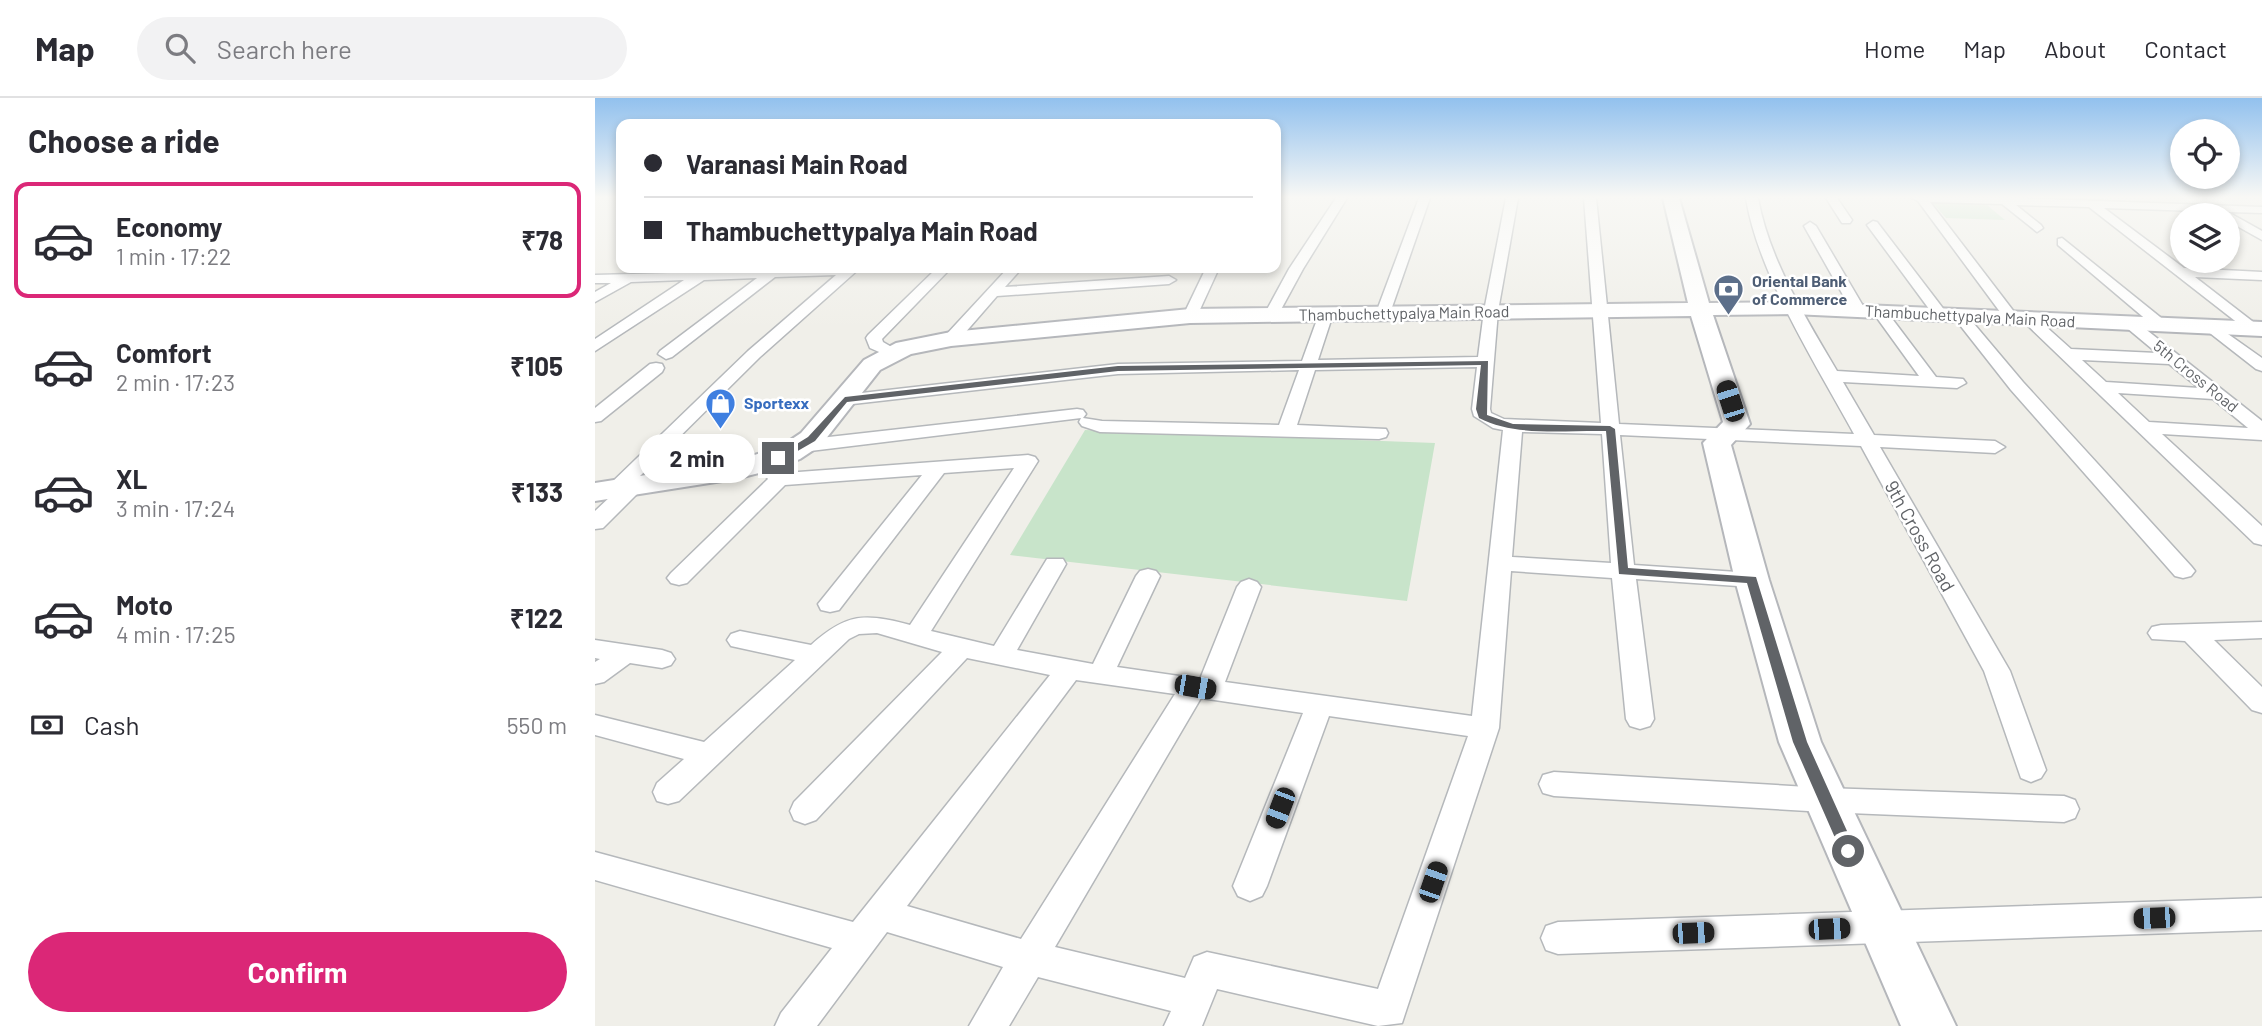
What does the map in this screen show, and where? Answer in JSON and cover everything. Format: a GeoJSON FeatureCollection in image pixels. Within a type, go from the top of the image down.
{"type":"FeatureCollection","features":[{"type":"Feature","properties":{"kind":"main road"},"geometry":{"type":"LineString","coordinates":[[1682,241],[1700,309],[1737,424],[1717,443],[1752,580],[1800,742],[1929,1026]]}},
{"type":"Feature","properties":{"kind":"main road","name":"Thambuchettypalya Main Road"},"geometry":{"type":"LineString","coordinates":[[614,489],[743,468],[779,468],[811,439],[872,365],[892,352],[951,339],[1086,324],[1191,316],[1271,314],[1793,308],[2257,328]]}},
{"type":"Feature","properties":{"kind":"street"},"geometry":{"type":"LineString","coordinates":[[1271,314],[1314,241]]}},
{"type":"Feature","properties":{"kind":"street"},"geometry":{"type":"LineString","coordinates":[[1383,313],[1409,241]]}},
{"type":"Feature","properties":{"kind":"street"},"geometry":{"type":"LineString","coordinates":[[1504,241],[1491,312],[1481,409],[1483,416],[1499,424],[1994,447]]}},
{"type":"Feature","properties":{"kind":"street"},"geometry":{"type":"LineString","coordinates":[[1594,241],[1623,571],[1640,719]]}},
{"type":"Feature","properties":{"kind":"street","name":"9th Cross Road"},"geometry":{"type":"LineString","coordinates":[[1764,241],[1793,308],[1997,671],[2031,770]]}},
{"type":"Feature","properties":{"kind":"street"},"geometry":{"type":"LineString","coordinates":[[1821,241],[1869,311],[1931,381]]}},
{"type":"Feature","properties":{"kind":"street"},"geometry":{"type":"LineString","coordinates":[[1888,241],[1949,314],[2183,571]]}},
{"type":"Feature","properties":{"kind":"street"},"geometry":{"type":"LineString","coordinates":[[1956,241],[2019,318],[2066,354],[2262,538]]}},
{"type":"Feature","properties":{"kind":"street"},"geometry":{"type":"LineString","coordinates":[[2140,241],[2170,265]]}},
{"type":"Feature","properties":{"kind":"street"},"geometry":{"type":"LineString","coordinates":[[2062,242],[2160,324]]}},
{"type":"Feature","properties":{"kind":"street"},"geometry":{"type":"LineString","coordinates":[[2240,264],[2260,277]]}},
{"type":"Feature","properties":{"kind":"street"},"geometry":{"type":"LineString","coordinates":[[595,279],[772,273]]}},
{"type":"Feature","properties":{"kind":"street"},"geometry":{"type":"LineString","coordinates":[[595,417],[772,273]]}},
{"type":"Feature","properties":{"kind":"street"},"geometry":{"type":"LineString","coordinates":[[595,523],[614,489],[754,354],[846,273]]}},
{"type":"Feature","properties":{"kind":"street"},"geometry":{"type":"LineString","coordinates":[[892,352],[877,345],[874,338],[939,273]]}},
{"type":"Feature","properties":{"kind":"street"},"geometry":{"type":"LineString","coordinates":[[951,339],[1011,273]]}},
{"type":"Feature","properties":{"kind":"street"},"geometry":{"type":"LineString","coordinates":[[1071,287],[1077,273]]}},
{"type":"Feature","properties":{"kind":"street"},"geometry":{"type":"LineString","coordinates":[[1191,316],[1210,273]]}},
{"type":"Feature","properties":{"kind":"street"},"geometry":{"type":"LineString","coordinates":[[2180,273],[2257,328]]}},
{"type":"Feature","properties":{"kind":"street"},"geometry":{"type":"LineString","coordinates":[[2195,273],[2260,277]]}},
{"type":"Feature","properties":{"kind":"street"},"geometry":{"type":"LineString","coordinates":[[595,346],[701,275]]}},
{"type":"Feature","properties":{"kind":"street"},"geometry":{"type":"LineString","coordinates":[[996,292],[1071,287],[1149,275],[1169,280]]}},
{"type":"Feature","properties":{"kind":"street"},"geometry":{"type":"LineString","coordinates":[[595,298],[629,278]]}},
{"type":"Feature","properties":{"kind":"street"},"geometry":{"type":"LineString","coordinates":[[1287,429],[1326,314]]}},
{"type":"Feature","properties":{"kind":"street","name":"5th Cross Road"},"geometry":{"type":"LineString","coordinates":[[2129,323],[2262,432]]}},
{"type":"Feature","properties":{"kind":"street"},"geometry":{"type":"LineString","coordinates":[[2211,327],[2261,364]]}},
{"type":"Feature","properties":{"kind":"street"},"geometry":{"type":"LineString","coordinates":[[2066,354],[2174,359]]}},
{"type":"Feature","properties":{"kind":"street"},"geometry":{"type":"LineString","coordinates":[[845,400],[1100,370],[1485,362]]}},
{"type":"Feature","properties":{"kind":"street"},"geometry":{"type":"LineString","coordinates":[[1833,376],[1957,383]]}},
{"type":"Feature","properties":{"kind":"street"},"geometry":{"type":"LineString","coordinates":[[2101,387],[2218,394]]}},
{"type":"Feature","properties":{"kind":"street"},"geometry":{"type":"LineString","coordinates":[[802,446],[1082,418],[1100,426],[1379,433]]}},
{"type":"Feature","properties":{"kind":"street"},"geometry":{"type":"LineString","coordinates":[[595,866],[869,927],[1029,958],[1190,1012],[1207,969],[1389,1010],[1485,728],[1513,426]]}},
{"type":"Feature","properties":{"kind":"street"},"geometry":{"type":"LineString","coordinates":[[2143,427],[2262,432]]}},
{"type":"Feature","properties":{"kind":"street"},"geometry":{"type":"LineString","coordinates":[[679,578],[779,468],[938,468],[1028,461],[915,637]]}},
{"type":"Feature","properties":{"kind":"street"},"geometry":{"type":"LineString","coordinates":[[830,604],[938,468]]}},
{"type":"Feature","properties":{"kind":"street"},"geometry":{"type":"LineString","coordinates":[[1500,563],[1752,580]]}},
{"type":"Feature","properties":{"kind":"street"},"geometry":{"type":"LineString","coordinates":[[1001,656],[1055,564]]}},
{"type":"Feature","properties":{"kind":"street"},"geometry":{"type":"LineString","coordinates":[[1101,674],[1147,576]]}},
{"type":"Feature","properties":{"kind":"street"},"geometry":{"type":"LineString","coordinates":[[988,1026],[1202,688],[1249,587]]}},
{"type":"Feature","properties":{"kind":"street"},"geometry":{"type":"LineString","coordinates":[[668,792],[840,633],[863,624],[1069,670],[1485,728]]}},
{"type":"Feature","properties":{"kind":"street"},"geometry":{"type":"LineString","coordinates":[[2161,634],[2262,629]]}},
{"type":"Feature","properties":{"kind":"street"},"geometry":{"type":"LineString","coordinates":[[2191,632],[2262,703]]}},
{"type":"Feature","properties":{"kind":"street"},"geometry":{"type":"LineString","coordinates":[[740,640],[814,656]]}},
{"type":"Feature","properties":{"kind":"street"},"geometry":{"type":"LineString","coordinates":[[805,811],[961,648]]}},
{"type":"Feature","properties":{"kind":"street"},"geometry":{"type":"LineString","coordinates":[[595,649],[662,659]]}},
{"type":"Feature","properties":{"kind":"street"},"geometry":{"type":"LineString","coordinates":[[595,676],[625,654]]}},
{"type":"Feature","properties":{"kind":"street"},"geometry":{"type":"LineString","coordinates":[[794,1026],[1069,670]]}},
{"type":"Feature","properties":{"kind":"street"},"geometry":{"type":"LineString","coordinates":[[1250,887],[1320,705]]}},
{"type":"Feature","properties":{"kind":"street"},"geometry":{"type":"LineString","coordinates":[[596,724],[708,754]]}},
{"type":"Feature","properties":{"kind":"street"},"geometry":{"type":"LineString","coordinates":[[1554,784],[1825,800],[2064,809]]}},
{"type":"Feature","properties":{"kind":"street"},"geometry":{"type":"LineString","coordinates":[[1558,938],[2262,914]]}},
{"type":"Feature","properties":{"kind":"green space"},"geometry":{"type":"Polygon","coordinates":[[[1085,430],[1435,443],[1407,601],[1010,555],[1085,430]]]}},
{"type":"Feature","properties":{"kind":"place","name":"Oriental Bank of Commerce"},"geometry":{"type":"Point","coordinates":[1729,317]}},
{"type":"Feature","properties":{"kind":"place","name":"Sportexx"},"geometry":{"type":"Point","coordinates":[721,430]}},
{"type":"Feature","properties":{"kind":"route"},"geometry":{"type":"LineString","coordinates":[[778,458],[811,439],[845,400],[1100,370],[1485,362],[1481,409],[1483,416],[1490,420],[1513,426],[1610,429],[1623,571],[1752,580],[1800,742],[1848,851]]}}]}
